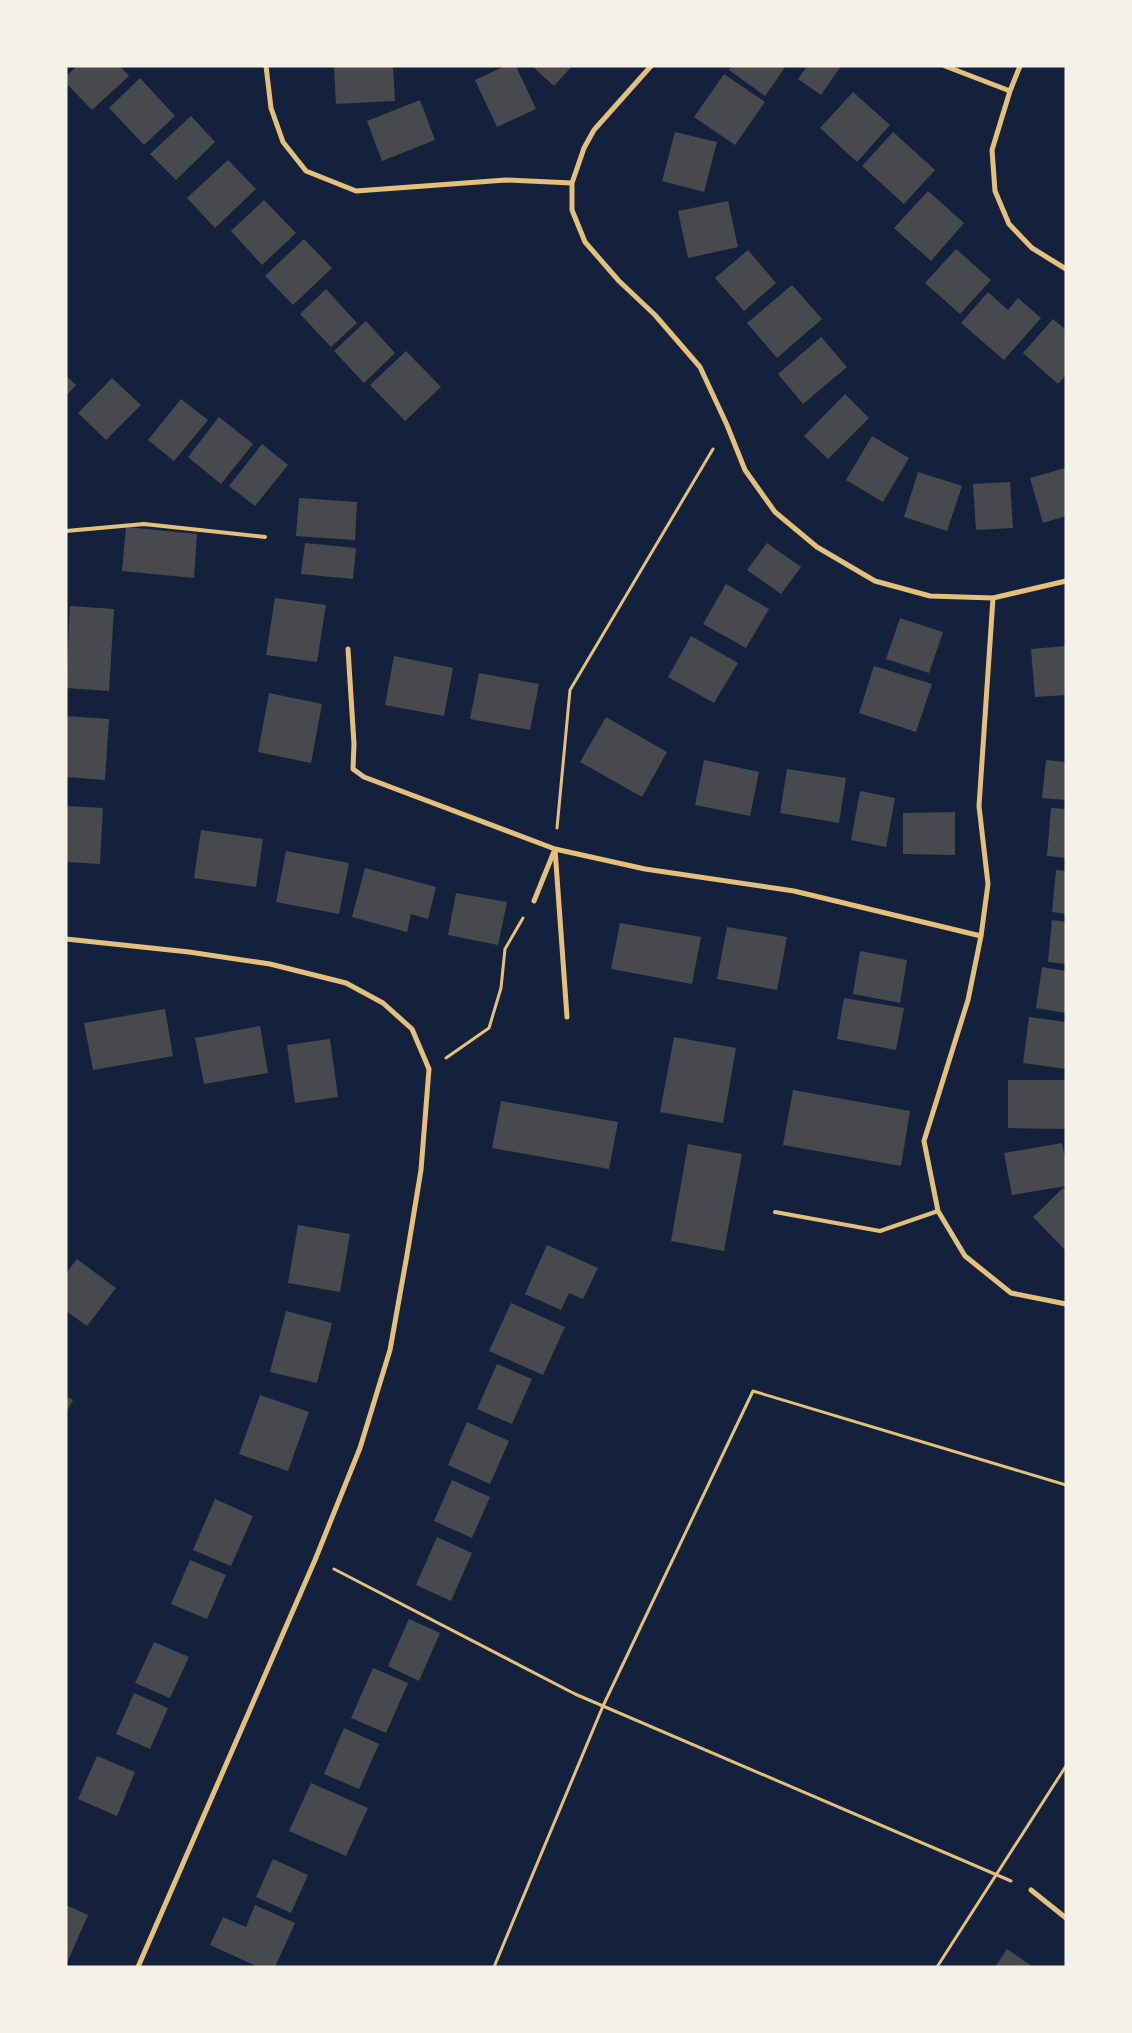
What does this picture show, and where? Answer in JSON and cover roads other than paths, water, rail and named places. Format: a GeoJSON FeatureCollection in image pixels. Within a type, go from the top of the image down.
{"type":"FeatureCollection","features":[{"type":"Feature","properties":{"kind":"street"},"geometry":{"type":"LineString","coordinates":[[266,66],[271,108],[283,142],[306,171],[356,191],[506,180],[572,182]]}},
{"type":"Feature","properties":{"kind":"street"},"geometry":{"type":"LineString","coordinates":[[651,66],[594,130],[584,148],[572,182],[572,210],[585,242],[619,281],[655,314],[700,367],[746,470],[775,512],[817,547],[875,581],[930,596],[993,598],[1066,580]]}},
{"type":"Feature","properties":{"kind":"street"},"geometry":{"type":"LineString","coordinates":[[945,66],[1010,91]]}},
{"type":"Feature","properties":{"kind":"street"},"geometry":{"type":"LineString","coordinates":[[1020,66],[1010,91],[992,150],[995,190],[1009,224],[1032,248],[1066,269]]}},
{"type":"Feature","properties":{"kind":"street"},"geometry":{"type":"LineString","coordinates":[[993,598],[979,806],[988,884],[981,936],[968,1000],[924,1142],[938,1211],[965,1256],[1011,1293],[1066,1304]]}},
{"type":"Feature","properties":{"kind":"street"},"geometry":{"type":"LineString","coordinates":[[348,649],[354,744],[353,768],[364,777],[555,849],[645,869],[794,891],[981,936]]}},
{"type":"Feature","properties":{"kind":"street"},"geometry":{"type":"LineString","coordinates":[[534,901],[555,849]]}},
{"type":"Feature","properties":{"kind":"street"},"geometry":{"type":"LineString","coordinates":[[555,849],[567,1018]]}},
{"type":"Feature","properties":{"kind":"street"},"geometry":{"type":"LineString","coordinates":[[66,939],[189,952],[252,961],[346,983],[382,1003],[412,1029],[429,1069],[421,1170],[390,1350],[360,1448],[315,1560],[138,1967]]}},
{"type":"Feature","properties":{"kind":"street"},"geometry":{"type":"LineString","coordinates":[[1031,1890],[1066,1918]]}},
{"type":"Feature","properties":{"kind":"lane"},"geometry":{"type":"LineString","coordinates":[[66,531],[144,524],[266,537]]}},
{"type":"Feature","properties":{"kind":"lane"},"geometry":{"type":"LineString","coordinates":[[774,1212],[880,1231],[938,1211]]}}]}
